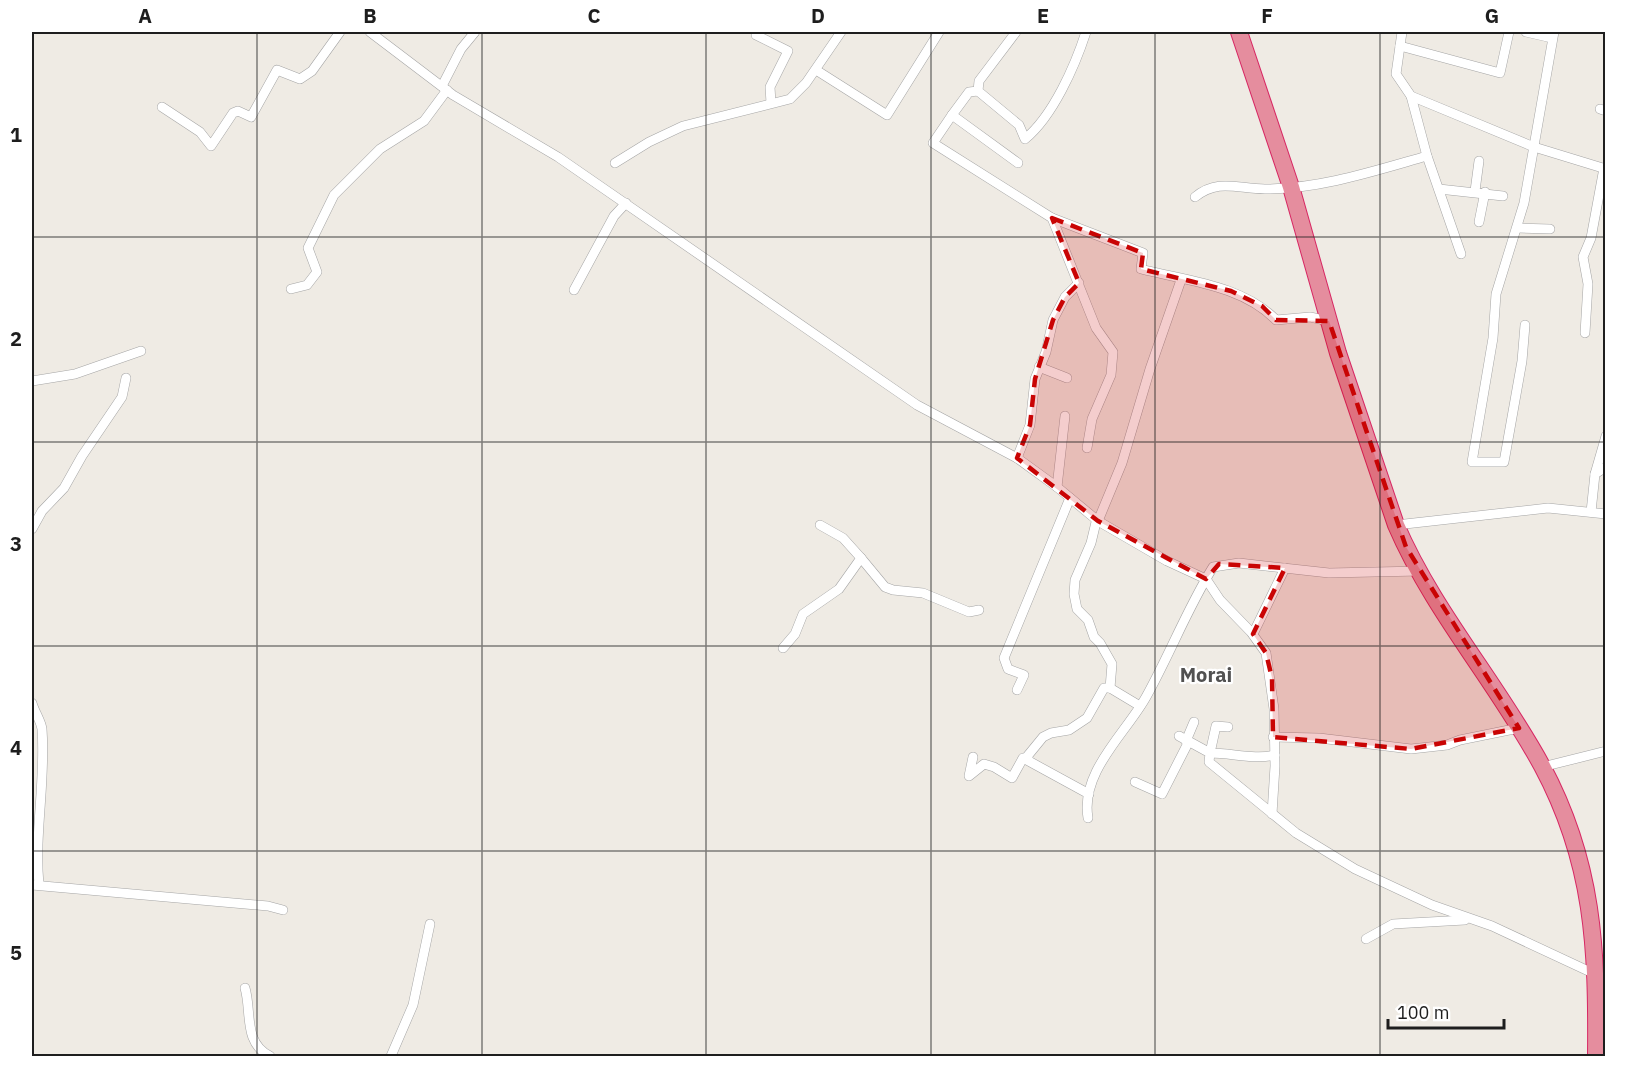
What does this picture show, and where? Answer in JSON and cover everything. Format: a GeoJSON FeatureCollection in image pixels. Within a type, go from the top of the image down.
{"type":"FeatureCollection","features":[{"type":"Feature","properties":{"kind":"highway"},"geometry":{"type":"LineString","coordinates":[[1239,32],[1291,187],[1329,321],[1396,525],[1420,571],[1542,767],[1564,812],[1585,881],[1597,975],[1596,1056]]}},
{"type":"Feature","properties":{"kind":"street"},"geometry":{"type":"LineString","coordinates":[[162,107],[200,132],[211,146],[233,113],[238,111],[251,117],[277,70],[300,79],[312,71],[340,32]]}},
{"type":"Feature","properties":{"kind":"street"},"geometry":{"type":"LineString","coordinates":[[370,32],[444,88],[538,144],[626,203],[762,301],[917,405],[1017,458],[1097,520],[1167,561],[1206,579],[1220,600],[1253,634],[1266,653],[1272,678],[1275,755],[1272,814]]}},
{"type":"Feature","properties":{"kind":"street"},"geometry":{"type":"LineString","coordinates":[[291,289],[307,285],[316,272],[308,248],[334,195],[380,149],[424,121],[444,88],[461,49],[476,32]]}},
{"type":"Feature","properties":{"kind":"street"},"geometry":{"type":"LineString","coordinates":[[758,32],[756,35],[788,51],[770,87],[771,103]]}},
{"type":"Feature","properties":{"kind":"street"},"geometry":{"type":"LineString","coordinates":[[615,163],[649,142],[683,126],[742,113],[790,99],[816,70],[841,32]]}},
{"type":"Feature","properties":{"kind":"street"},"geometry":{"type":"LineString","coordinates":[[816,70],[887,115],[939,32]]}},
{"type":"Feature","properties":{"kind":"street"},"geometry":{"type":"LineString","coordinates":[[978,91],[979,81],[1016,32]]}},
{"type":"Feature","properties":{"kind":"street"},"geometry":{"type":"LineString","coordinates":[[1086,32],[1070,75],[1034,132],[1025,139],[1020,125],[978,91],[969,92],[933,143],[1052,218],[1143,253],[1141,269],[1231,291],[1262,306],[1276,320],[1310,317],[1329,321]]}},
{"type":"Feature","properties":{"kind":"street"},"geometry":{"type":"LineString","coordinates":[[1402,32],[1396,74],[1411,96],[1426,156],[1461,254]]}},
{"type":"Feature","properties":{"kind":"street"},"geometry":{"type":"LineString","coordinates":[[1400,46],[1500,73],[1509,32]]}},
{"type":"Feature","properties":{"kind":"street"},"geometry":{"type":"LineString","coordinates":[[1525,325],[1522,361],[1504,462],[1472,462],[1492,338],[1496,294],[1517,228],[1534,147],[1553,35],[1526,32]]}},
{"type":"Feature","properties":{"kind":"street"},"geometry":{"type":"LineString","coordinates":[[1411,96],[1534,147],[1605,168],[1590,229],[1591,238],[1583,257],[1588,284],[1585,333]]}},
{"type":"Feature","properties":{"kind":"street"},"geometry":{"type":"LineString","coordinates":[[952,115],[1018,163]]}},
{"type":"Feature","properties":{"kind":"street"},"geometry":{"type":"LineString","coordinates":[[1195,197],[1207,187],[1291,187],[1340,181],[1426,156]]}},
{"type":"Feature","properties":{"kind":"street"},"geometry":{"type":"LineString","coordinates":[[1475,190],[1479,161]]}},
{"type":"Feature","properties":{"kind":"street"},"geometry":{"type":"LineString","coordinates":[[1439,189],[1475,190],[1503,196]]}},
{"type":"Feature","properties":{"kind":"street"},"geometry":{"type":"LineString","coordinates":[[1479,222],[1485,192]]}},
{"type":"Feature","properties":{"kind":"street"},"geometry":{"type":"LineString","coordinates":[[574,290],[614,216],[626,203]]}},
{"type":"Feature","properties":{"kind":"street"},"geometry":{"type":"LineString","coordinates":[[1052,218],[1096,328],[1113,352],[1114,364],[1092,419],[1088,448]]}},
{"type":"Feature","properties":{"kind":"street"},"geometry":{"type":"LineString","coordinates":[[1517,228],[1550,229]]}},
{"type":"Feature","properties":{"kind":"street"},"geometry":{"type":"LineString","coordinates":[[1110,688],[1112,664],[1101,643],[1094,637],[1088,620],[1077,609],[1074,594],[1075,580],[1092,543],[1097,520],[1122,463],[1181,280]]}},
{"type":"Feature","properties":{"kind":"street"},"geometry":{"type":"LineString","coordinates":[[1017,458],[1030,424],[1035,379],[1046,352],[1053,320],[1065,297],[1079,283]]}},
{"type":"Feature","properties":{"kind":"street"},"geometry":{"type":"LineString","coordinates":[[32,381],[75,374],[141,351]]}},
{"type":"Feature","properties":{"kind":"street"},"geometry":{"type":"LineString","coordinates":[[1039,367],[1067,378]]}},
{"type":"Feature","properties":{"kind":"street"},"geometry":{"type":"LineString","coordinates":[[32,529],[42,511],[64,488],[82,456],[122,397],[126,378]]}},
{"type":"Feature","properties":{"kind":"street"},"geometry":{"type":"LineString","coordinates":[[1057,487],[1065,416]]}},
{"type":"Feature","properties":{"kind":"street"},"geometry":{"type":"LineString","coordinates":[[1591,512],[1595,474],[1605,436]]}},
{"type":"Feature","properties":{"kind":"street"},"geometry":{"type":"LineString","coordinates":[[1595,474],[1605,467]]}},
{"type":"Feature","properties":{"kind":"street"},"geometry":{"type":"LineString","coordinates":[[1017,690],[1024,675],[1008,669],[1004,658],[1070,498]]}},
{"type":"Feature","properties":{"kind":"street"},"geometry":{"type":"LineString","coordinates":[[1396,525],[1536,509],[1605,514]]}},
{"type":"Feature","properties":{"kind":"street"},"geometry":{"type":"LineString","coordinates":[[820,525],[843,538],[885,587],[923,593],[969,612],[979,610]]}},
{"type":"Feature","properties":{"kind":"street"},"geometry":{"type":"LineString","coordinates":[[783,648],[795,634],[803,614],[839,589],[861,558]]}},
{"type":"Feature","properties":{"kind":"street"},"geometry":{"type":"LineString","coordinates":[[1088,818],[1089,794],[1105,758],[1140,706],[1213,567],[1219,564],[1329,573],[1420,571]]}},
{"type":"Feature","properties":{"kind":"street"},"geometry":{"type":"LineString","coordinates":[[1253,634],[1285,568]]}},
{"type":"Feature","properties":{"kind":"street"},"geometry":{"type":"LineString","coordinates":[[1025,759],[1043,737],[1069,730],[1087,718],[1104,688],[1110,688],[1140,706]]}},
{"type":"Feature","properties":{"kind":"street"},"geometry":{"type":"LineString","coordinates":[[32,703],[42,728],[43,770],[35,885],[268,906],[283,910]]}},
{"type":"Feature","properties":{"kind":"street"},"geometry":{"type":"LineString","coordinates":[[1136,782],[1162,794],[1184,740],[1194,722]]}},
{"type":"Feature","properties":{"kind":"street"},"geometry":{"type":"LineString","coordinates":[[1228,727],[1216,726],[1209,762],[1311,844],[1377,881],[1471,920],[1492,926],[1597,975]]}},
{"type":"Feature","properties":{"kind":"street"},"geometry":{"type":"LineString","coordinates":[[1273,737],[1319,738],[1411,749],[1447,745],[1460,740],[1519,728]]}},
{"type":"Feature","properties":{"kind":"street"},"geometry":{"type":"LineString","coordinates":[[1184,740],[1210,753],[1248,754],[1261,759],[1275,755]]}},
{"type":"Feature","properties":{"kind":"street"},"geometry":{"type":"LineString","coordinates":[[1542,767],[1605,751]]}},
{"type":"Feature","properties":{"kind":"street"},"geometry":{"type":"LineString","coordinates":[[973,757],[969,776],[984,764],[994,766],[1012,778],[1023,758],[1028,758],[1025,759]]}},
{"type":"Feature","properties":{"kind":"street"},"geometry":{"type":"LineString","coordinates":[[1025,759],[1089,794]]}},
{"type":"Feature","properties":{"kind":"street"},"geometry":{"type":"LineString","coordinates":[[1366,939],[1393,924],[1471,920]]}},
{"type":"Feature","properties":{"kind":"street"},"geometry":{"type":"LineString","coordinates":[[391,1056],[413,1005],[430,924]]}},
{"type":"Feature","properties":{"kind":"street"},"geometry":{"type":"LineString","coordinates":[[245,988],[248,998],[248,1025],[255,1043],[270,1056]]}},
{"type":"Feature","properties":{"kind":"highlighted area"},"geometry":{"type":"Polygon","coordinates":[[[1052,218],[1143,253],[1141,269],[1231,291],[1262,306],[1276,320],[1329,321],[1406,547],[1519,728],[1411,749],[1273,737],[1272,678],[1266,653],[1253,634],[1285,568],[1219,564],[1206,579],[1098,521],[1017,458],[1030,425],[1035,379],[1053,320],[1065,297],[1079,283],[1052,218]]]}},
{"type":"Feature","properties":{"kind":"district","name":"Morai"},"geometry":{"type":"Point","coordinates":[1206,675]}}]}
